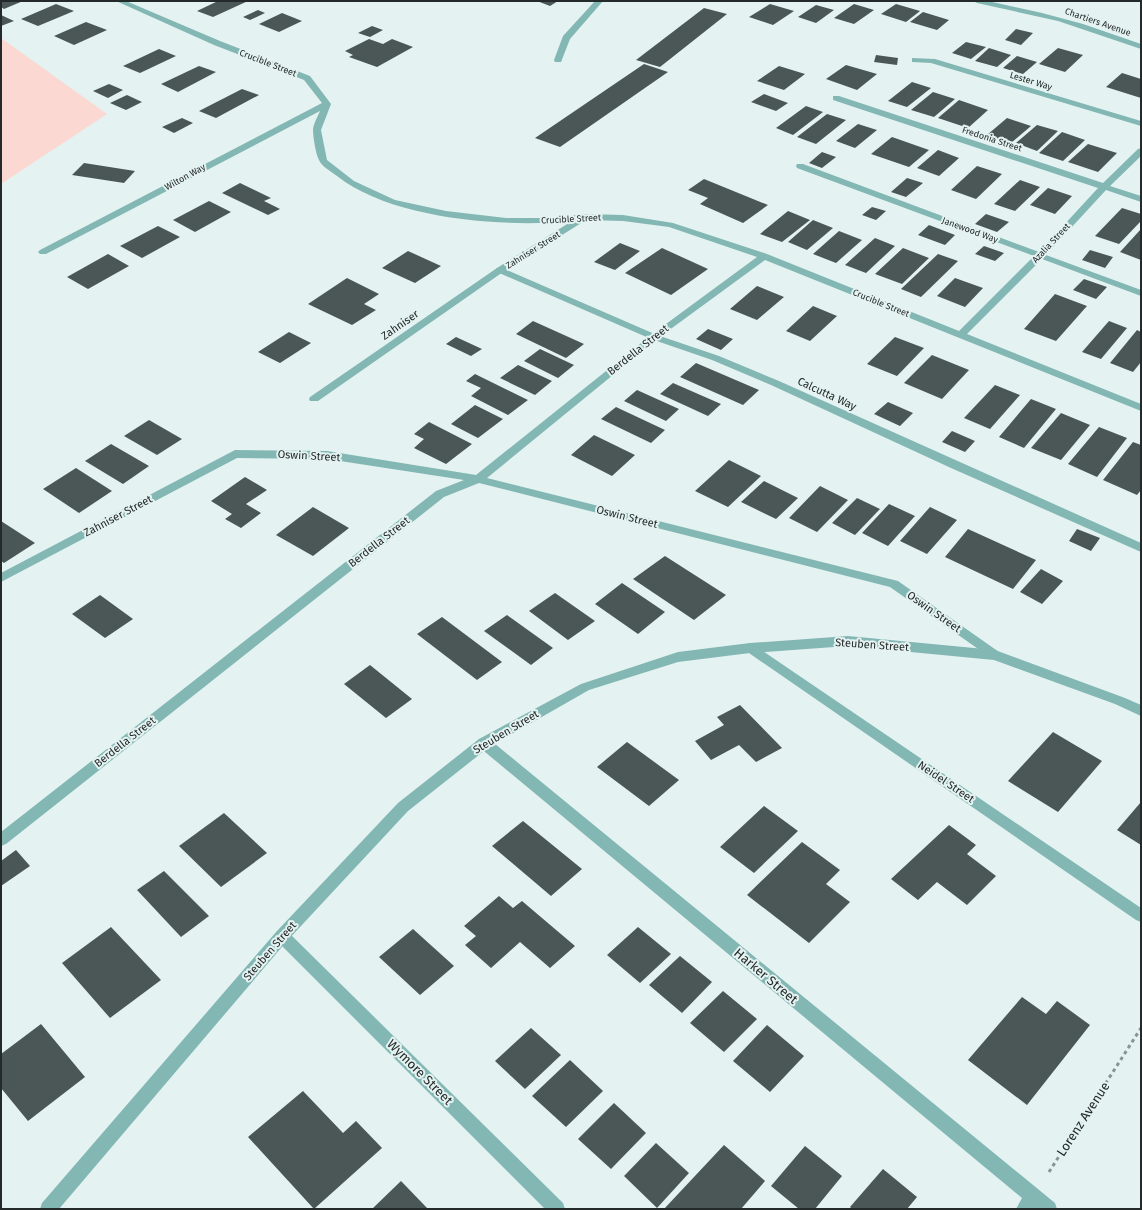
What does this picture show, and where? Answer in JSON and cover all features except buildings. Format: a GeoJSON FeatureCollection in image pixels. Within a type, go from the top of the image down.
{"type":"FeatureCollection","features":[{"type":"Feature","properties":{"kind":"street","name":"Crucible Street"},"geometry":{"type":"LineString","coordinates":[[120,1],[217,43],[307,78],[327,104],[317,130],[323,161],[351,183],[392,202],[446,214],[506,221],[548,221],[586,216],[623,218],[670,225],[764,256],[1141,408]]}},
{"type":"Feature","properties":{"kind":"street"},"geometry":{"type":"LineString","coordinates":[[558,60],[566,38],[599,1]]}},
{"type":"Feature","properties":{"kind":"street","name":"Chartiers Avenue"},"geometry":{"type":"LineString","coordinates":[[977,1],[1056,18],[1141,47]]}},
{"type":"Feature","properties":{"kind":"street","name":"Lester Way"},"geometry":{"type":"LineString","coordinates":[[915,60],[932,61],[1141,124]]}},
{"type":"Feature","properties":{"kind":"street","name":"Fredonia Street"},"geometry":{"type":"LineString","coordinates":[[836,98],[1141,200]]}},
{"type":"Feature","properties":{"kind":"street","name":"Wilton Way"},"geometry":{"type":"LineString","coordinates":[[42,252],[127,209],[224,156],[327,104]]}},
{"type":"Feature","properties":{"kind":"street","name":"Azalia Street"},"geometry":{"type":"LineString","coordinates":[[960,335],[1040,256],[1104,187],[1141,151]]}},
{"type":"Feature","properties":{"kind":"street","name":"Janewood Way"},"geometry":{"type":"LineString","coordinates":[[800,166],[1040,256],[1141,292]]}},
{"type":"Feature","properties":{"kind":"street","name":"Zahniser Street"},"geometry":{"type":"LineString","coordinates":[[500,270],[586,216]]}},
{"type":"Feature","properties":{"kind":"street","name":"Berdella Street"},"geometry":{"type":"LineString","coordinates":[[1,840],[440,494],[478,479],[654,338],[764,256]]}},
{"type":"Feature","properties":{"kind":"street","name":"Calcutta Way"},"geometry":{"type":"LineString","coordinates":[[500,270],[654,338],[678,345],[759,375],[940,459],[1141,548]]}},
{"type":"Feature","properties":{"kind":"street","name":"Zahniser"},"geometry":{"type":"LineString","coordinates":[[314,399],[500,270]]}},
{"type":"Feature","properties":{"kind":"street","name":"Zahniser Street"},"geometry":{"type":"LineString","coordinates":[[1,578],[235,454]]}},
{"type":"Feature","properties":{"kind":"street","name":"Oswin Street"},"geometry":{"type":"LineString","coordinates":[[235,454],[327,455],[478,479],[894,584],[995,655]]}},
{"type":"Feature","properties":{"kind":"street","name":"Steuben Street"},"geometry":{"type":"LineString","coordinates":[[48,1209],[282,936],[403,807],[484,743],[585,687],[678,657],[750,648],[848,641],[995,655],[1120,701],[1141,711]]}},
{"type":"Feature","properties":{"kind":"street","name":"Neidel Street"},"geometry":{"type":"LineString","coordinates":[[750,648],[1141,916]]}},
{"type":"Feature","properties":{"kind":"street","name":"Harker Street"},"geometry":{"type":"LineString","coordinates":[[484,743],[1029,1203],[1049,1209]]}},
{"type":"Feature","properties":{"kind":"street","name":"Wymore Street"},"geometry":{"type":"LineString","coordinates":[[282,936],[557,1209]]}},
{"type":"Feature","properties":{"kind":"path","name":"Lorenz Avenue"},"geometry":{"type":"LineString","coordinates":[[1029,1203],[1141,1028]]}},
{"type":"Feature","properties":{"kind":"shaded area"},"geometry":{"type":"Polygon","coordinates":[[[1,38],[107,114],[1,184],[1,38]]]}}]}
